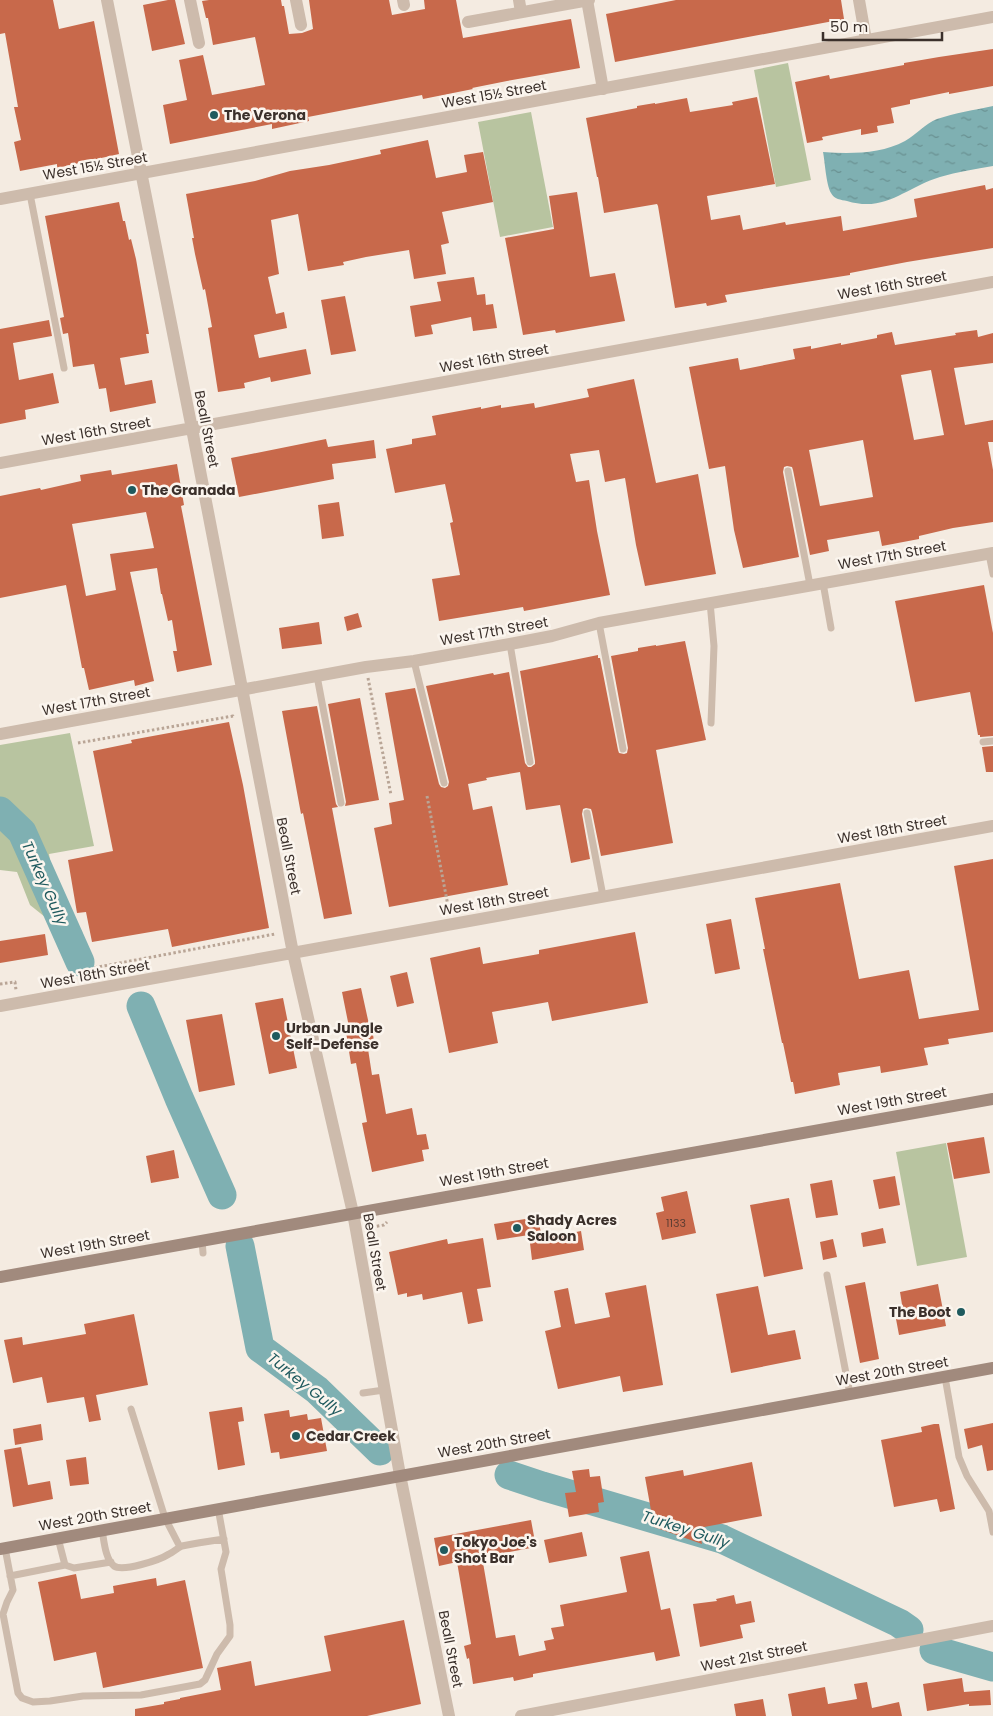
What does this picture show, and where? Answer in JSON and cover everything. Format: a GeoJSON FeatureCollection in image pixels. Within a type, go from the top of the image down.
{"type":"FeatureCollection","features":[{"type":"Feature","properties":{"kind":"main road","name":"West 19th Street"},"geometry":{"type":"LineString","coordinates":[[0,1277],[993,1099]]}},
{"type":"Feature","properties":{"kind":"main road","name":"West 20th Street"},"geometry":{"type":"LineString","coordinates":[[3,1548],[993,1368]]}},
{"type":"Feature","properties":{"kind":"street","name":"Beall Street"},"geometry":{"type":"LineString","coordinates":[[107,0],[293,953],[353,1213],[400,1475],[449,1716]]}},
{"type":"Feature","properties":{"kind":"street"},"geometry":{"type":"LineString","coordinates":[[190,0],[199,43]]}},
{"type":"Feature","properties":{"kind":"street"},"geometry":{"type":"LineString","coordinates":[[296,0],[301,25]]}},
{"type":"Feature","properties":{"kind":"street"},"geometry":{"type":"LineString","coordinates":[[468,22],[520,6],[587,0],[604,89]]}},
{"type":"Feature","properties":{"kind":"street"},"geometry":{"type":"LineString","coordinates":[[859,0],[866,40]]}},
{"type":"Feature","properties":{"kind":"street","name":"West 15½ Street"},"geometry":{"type":"LineString","coordinates":[[0,199],[993,17]]}},
{"type":"Feature","properties":{"kind":"street","name":"West 16th Street"},"geometry":{"type":"LineString","coordinates":[[0,463],[993,282]]}},
{"type":"Feature","properties":{"kind":"street","name":"West 17th Street"},"geometry":{"type":"LineString","coordinates":[[0,734],[366,666],[414,661],[510,644],[552,636],[599,623],[991,553]]}},
{"type":"Feature","properties":{"kind":"street","name":"West 18th Street"},"geometry":{"type":"LineString","coordinates":[[0,1006],[993,826]]}},
{"type":"Feature","properties":{"kind":"street","name":"West 21st Street"},"geometry":{"type":"LineString","coordinates":[[521,1716],[993,1626]]}},
{"type":"Feature","properties":{"kind":"lane"},"geometry":{"type":"LineString","coordinates":[[30,194],[64,368]]}},
{"type":"Feature","properties":{"kind":"lane"},"geometry":{"type":"LineString","coordinates":[[788,471],[816,584],[831,628]]}},
{"type":"Feature","properties":{"kind":"lane"},"geometry":{"type":"LineString","coordinates":[[991,553],[993,574]]}},
{"type":"Feature","properties":{"kind":"lane"},"geometry":{"type":"LineString","coordinates":[[710,602],[714,646],[711,723]]}},
{"type":"Feature","properties":{"kind":"lane"},"geometry":{"type":"LineString","coordinates":[[599,623],[623,748]]}},
{"type":"Feature","properties":{"kind":"lane"},"geometry":{"type":"LineString","coordinates":[[510,644],[530,762]]}},
{"type":"Feature","properties":{"kind":"lane"},"geometry":{"type":"LineString","coordinates":[[414,661],[444,783]]}},
{"type":"Feature","properties":{"kind":"lane"},"geometry":{"type":"LineString","coordinates":[[317,676],[341,803]]}},
{"type":"Feature","properties":{"kind":"lane"},"geometry":{"type":"LineString","coordinates":[[984,742],[993,741]]}},
{"type":"Feature","properties":{"kind":"lane"},"geometry":{"type":"LineString","coordinates":[[587,813],[603,896]]}},
{"type":"Feature","properties":{"kind":"lane"},"geometry":{"type":"LineString","coordinates":[[202,1240],[203,1253]]}},
{"type":"Feature","properties":{"kind":"lane"},"geometry":{"type":"LineString","coordinates":[[827,1275],[850,1394]]}},
{"type":"Feature","properties":{"kind":"lane"},"geometry":{"type":"LineString","coordinates":[[944,1377],[959,1457],[967,1476],[989,1511],[993,1532]]}},
{"type":"Feature","properties":{"kind":"lane"},"geometry":{"type":"LineString","coordinates":[[363,1393],[384,1390]]}},
{"type":"Feature","properties":{"kind":"lane"},"geometry":{"type":"LineString","coordinates":[[131,1409],[165,1518],[180,1547]]}},
{"type":"Feature","properties":{"kind":"lane"},"geometry":{"type":"LineString","coordinates":[[3,1548],[13,1590],[3,1614],[18,1693],[22,1698],[33,1702],[83,1696],[141,1695],[200,1684],[205,1680],[217,1654],[230,1636],[221,1569],[226,1552],[218,1508]]}},
{"type":"Feature","properties":{"kind":"lane"},"geometry":{"type":"LineString","coordinates":[[102,1530],[106,1550],[111,1562],[114,1566],[121,1568],[149,1562],[169,1554],[180,1547],[224,1539]]}},
{"type":"Feature","properties":{"kind":"lane"},"geometry":{"type":"LineString","coordinates":[[58,1538],[65,1565]]}},
{"type":"Feature","properties":{"kind":"lane"},"geometry":{"type":"LineString","coordinates":[[10,1576],[65,1565],[74,1568],[111,1562]]}},
{"type":"Feature","properties":{"kind":"path"},"geometry":{"type":"LineString","coordinates":[[366,666],[391,795]]}},
{"type":"Feature","properties":{"kind":"path"},"geometry":{"type":"LineString","coordinates":[[78,743],[233,716]]}},
{"type":"Feature","properties":{"kind":"path"},"geometry":{"type":"LineString","coordinates":[[427,796],[452,924]]}},
{"type":"Feature","properties":{"kind":"path"},"geometry":{"type":"LineString","coordinates":[[97,989],[93,968],[276,934]]}},
{"type":"Feature","properties":{"kind":"green space"},"geometry":{"type":"Polygon","coordinates":[[[788,63],[811,180],[776,187],[754,70],[788,63]]]}},
{"type":"Feature","properties":{"kind":"green space"},"geometry":{"type":"Polygon","coordinates":[[[531,112],[553,227],[500,237],[478,122],[531,112]]]}},
{"type":"Feature","properties":{"kind":"green space"},"geometry":{"type":"Polygon","coordinates":[[[70,733],[94,846],[49,854],[56,896],[82,931],[88,966],[69,969],[55,925],[30,905],[17,872],[0,870],[0,745],[70,733]]]}},
{"type":"Feature","properties":{"kind":"green space"},"geometry":{"type":"Polygon","coordinates":[[[946,1143],[967,1257],[917,1266],[896,1152],[946,1143]]]}},
{"type":"Feature","properties":{"kind":"water"},"geometry":{"type":"Polygon","coordinates":[[[993,106],[993,166],[940,177],[895,197],[873,204],[840,200],[831,193],[823,152],[854,153],[876,151],[905,141],[937,119],[993,106]]]}},
{"type":"Feature","properties":{"kind":"building"},"geometry":{"type":"Polygon","coordinates":[[[0,0],[53,0],[59,29],[94,21],[119,154],[57,168],[57,164],[20,171],[14,142],[21,140],[14,107],[18,107],[5,33],[0,34],[0,0]]]}},
{"type":"Feature","properties":{"kind":"building"},"geometry":{"type":"Polygon","coordinates":[[[175,0],[185,44],[152,51],[143,5],[175,0]]]}},
{"type":"Feature","properties":{"kind":"building"},"geometry":{"type":"Polygon","coordinates":[[[281,0],[282,6],[284,6],[289,34],[302,33],[313,29],[309,0],[389,0],[392,15],[425,9],[424,0],[456,0],[463,38],[571,19],[580,68],[423,99],[422,95],[308,117],[309,121],[272,129],[272,124],[170,144],[163,105],[187,100],[179,60],[203,55],[212,95],[265,85],[255,37],[213,45],[208,18],[206,18],[202,1],[281,0]]]}},
{"type":"Feature","properties":{"kind":"building"},"geometry":{"type":"Polygon","coordinates":[[[676,0],[841,0],[844,19],[615,62],[606,14],[676,0]]]}},
{"type":"Feature","properties":{"kind":"building"},"geometry":{"type":"Polygon","coordinates":[[[993,49],[993,86],[910,100],[910,104],[891,108],[894,123],[877,126],[878,132],[861,135],[861,129],[822,137],[823,140],[807,143],[795,82],[829,75],[830,79],[904,65],[904,63],[993,49]]]}},
{"type":"Feature","properties":{"kind":"building"},"geometry":{"type":"Polygon","coordinates":[[[757,97],[775,184],[707,196],[711,220],[740,215],[743,230],[785,222],[786,225],[841,216],[843,231],[917,217],[914,199],[985,185],[986,190],[993,188],[993,248],[907,262],[850,273],[850,275],[725,295],[727,302],[707,306],[706,303],[675,308],[658,206],[657,204],[604,213],[586,118],[637,108],[637,106],[687,98],[690,112],[733,105],[732,102],[757,97]]]}},
{"type":"Feature","properties":{"kind":"building"},"geometry":{"type":"Polygon","coordinates":[[[428,140],[436,178],[467,172],[464,155],[483,152],[493,202],[442,212],[449,243],[441,245],[446,274],[414,279],[409,250],[366,257],[343,262],[344,265],[308,271],[298,214],[271,220],[279,274],[268,277],[276,314],[284,312],[287,328],[254,335],[259,358],[306,349],[311,374],[271,382],[270,377],[244,383],[245,388],[218,392],[208,328],[212,327],[205,289],[203,290],[195,254],[186,194],[255,181],[290,171],[381,154],[380,150],[428,140]]]}},
{"type":"Feature","properties":{"kind":"building"},"geometry":{"type":"Polygon","coordinates":[[[577,192],[590,277],[615,273],[625,321],[556,333],[555,330],[523,335],[505,238],[554,229],[549,196],[577,192]]]}},
{"type":"Feature","properties":{"kind":"building"},"geometry":{"type":"Polygon","coordinates":[[[119,202],[123,221],[125,221],[136,259],[149,334],[146,334],[149,353],[120,358],[125,385],[152,380],[156,403],[110,412],[106,388],[99,389],[94,364],[73,367],[68,333],[63,334],[60,318],[64,317],[45,216],[119,202]]]}},
{"type":"Feature","properties":{"kind":"building"},"geometry":{"type":"Polygon","coordinates":[[[474,277],[477,295],[485,294],[486,305],[493,304],[497,328],[473,331],[471,317],[431,325],[433,334],[415,337],[410,306],[441,301],[437,282],[474,277]]]}},
{"type":"Feature","properties":{"kind":"building"},"geometry":{"type":"Polygon","coordinates":[[[345,296],[356,351],[331,355],[321,300],[345,296]]]}},
{"type":"Feature","properties":{"kind":"building"},"geometry":{"type":"Polygon","coordinates":[[[49,320],[52,336],[13,343],[19,380],[53,373],[59,403],[25,410],[26,419],[0,424],[0,329],[49,320]]]}},
{"type":"Feature","properties":{"kind":"building"},"geometry":{"type":"Polygon","coordinates":[[[977,330],[978,337],[993,333],[993,363],[954,368],[965,425],[993,420],[993,442],[988,442],[993,470],[993,522],[953,528],[919,536],[919,539],[882,546],[879,531],[827,540],[829,551],[810,555],[793,470],[792,467],[787,466],[784,467],[783,472],[799,557],[743,568],[734,530],[725,466],[709,469],[689,367],[738,358],[740,370],[795,359],[793,349],[811,346],[811,349],[841,343],[841,345],[877,338],[877,335],[892,332],[895,345],[956,335],[955,333],[977,330]],[[931,370],[901,375],[914,440],[944,435],[931,370]],[[863,440],[809,450],[820,506],[873,497],[863,440]]]}},
{"type":"Feature","properties":{"kind":"building"},"geometry":{"type":"Polygon","coordinates":[[[634,379],[656,483],[698,474],[716,574],[645,586],[625,478],[605,482],[599,450],[570,454],[576,482],[589,480],[610,595],[524,611],[523,607],[439,621],[432,579],[460,575],[450,523],[453,522],[445,484],[395,493],[386,449],[412,444],[412,439],[436,435],[432,416],[501,405],[501,408],[534,403],[535,408],[589,397],[587,389],[634,379]]]}},
{"type":"Feature","properties":{"kind":"building"},"geometry":{"type":"Polygon","coordinates":[[[326,439],[328,447],[374,440],[376,458],[332,464],[334,479],[239,497],[231,458],[326,439]]]}},
{"type":"Feature","properties":{"kind":"building"},"geometry":{"type":"Polygon","coordinates":[[[177,464],[184,505],[181,506],[212,665],[177,672],[173,651],[177,651],[172,620],[168,621],[157,568],[130,572],[154,681],[135,686],[134,680],[89,690],[84,668],[82,668],[66,585],[0,598],[0,496],[40,488],[41,490],[81,481],[80,475],[111,470],[112,475],[177,464]],[[146,512],[72,524],[86,596],[116,590],[110,554],[154,548],[146,512]]]}},
{"type":"Feature","properties":{"kind":"building"},"geometry":{"type":"Polygon","coordinates":[[[339,502],[344,536],[322,539],[318,505],[339,502]]]}},
{"type":"Feature","properties":{"kind":"building"},"geometry":{"type":"Polygon","coordinates":[[[984,585],[993,633],[993,736],[980,737],[978,735],[970,692],[915,702],[895,601],[984,585]]]}},
{"type":"Feature","properties":{"kind":"building"},"geometry":{"type":"Polygon","coordinates":[[[358,613],[362,627],[347,631],[344,617],[358,613]]]}},
{"type":"Feature","properties":{"kind":"building"},"geometry":{"type":"Polygon","coordinates":[[[319,622],[322,644],[282,649],[279,628],[319,622]]]}},
{"type":"Feature","properties":{"kind":"building"},"geometry":{"type":"Polygon","coordinates":[[[685,641],[706,740],[656,750],[673,843],[601,856],[592,812],[591,809],[586,808],[583,809],[582,814],[590,859],[571,863],[560,805],[526,810],[520,772],[486,778],[487,780],[468,784],[473,810],[492,806],[508,885],[389,907],[374,828],[392,824],[389,803],[404,800],[385,693],[415,688],[439,784],[445,788],[449,782],[426,686],[493,673],[494,675],[509,672],[525,763],[528,767],[531,767],[535,764],[535,761],[520,671],[598,655],[618,750],[619,753],[624,754],[627,753],[628,748],[611,656],[638,651],[638,648],[685,641]]]}},
{"type":"Feature","properties":{"kind":"building"},"geometry":{"type":"Polygon","coordinates":[[[360,698],[379,800],[345,806],[346,802],[328,704],[360,698]]]}},
{"type":"Feature","properties":{"kind":"building"},"geometry":{"type":"Polygon","coordinates":[[[317,706],[338,807],[332,808],[352,914],[324,919],[303,813],[301,814],[282,711],[317,706]]]}},
{"type":"Feature","properties":{"kind":"building"},"geometry":{"type":"Polygon","coordinates":[[[229,722],[243,785],[269,928],[172,947],[168,929],[92,942],[86,912],[77,913],[68,860],[113,851],[93,751],[132,743],[131,740],[229,722]]]}},
{"type":"Feature","properties":{"kind":"building"},"geometry":{"type":"Polygon","coordinates":[[[993,746],[993,772],[986,772],[982,747],[993,746]]]}},
{"type":"Feature","properties":{"kind":"building"},"geometry":{"type":"Polygon","coordinates":[[[993,859],[993,1032],[948,1039],[949,1044],[924,1048],[928,1065],[881,1073],[880,1066],[838,1073],[840,1085],[795,1094],[782,1043],[755,898],[840,883],[859,979],[909,970],[919,1019],[979,1010],[954,866],[993,859]]]}},
{"type":"Feature","properties":{"kind":"building"},"geometry":{"type":"Polygon","coordinates":[[[731,919],[740,969],[715,974],[706,924],[731,919]]]}},
{"type":"Feature","properties":{"kind":"building"},"geometry":{"type":"Polygon","coordinates":[[[635,932],[648,1003],[552,1021],[548,1002],[492,1012],[498,1043],[449,1053],[430,958],[480,947],[483,964],[539,954],[539,950],[635,932]]]}},
{"type":"Feature","properties":{"kind":"building"},"geometry":{"type":"Polygon","coordinates":[[[45,934],[48,955],[0,963],[0,941],[45,934]]]}},
{"type":"Feature","properties":{"kind":"building"},"geometry":{"type":"Polygon","coordinates":[[[407,972],[414,1003],[397,1007],[390,976],[407,972]]]}},
{"type":"Feature","properties":{"kind":"building"},"geometry":{"type":"Polygon","coordinates":[[[361,988],[370,1029],[372,1028],[375,1048],[368,1049],[372,1075],[379,1074],[386,1114],[412,1108],[417,1135],[426,1134],[429,1149],[422,1150],[424,1161],[372,1172],[362,1123],[367,1122],[356,1063],[351,1064],[346,1032],[350,1032],[342,992],[361,988]]]}},
{"type":"Feature","properties":{"kind":"building","name":"Urban Jungle Self-Defense"},"geometry":{"type":"Polygon","coordinates":[[[283,998],[297,1068],[269,1074],[255,1003],[283,998]]]}},
{"type":"Feature","properties":{"kind":"building"},"geometry":{"type":"Polygon","coordinates":[[[222,1014],[235,1085],[199,1092],[186,1020],[222,1014]]]}},
{"type":"Feature","properties":{"kind":"building"},"geometry":{"type":"Polygon","coordinates":[[[984,1137],[990,1173],[954,1179],[947,1143],[984,1137]]]}},
{"type":"Feature","properties":{"kind":"building"},"geometry":{"type":"Polygon","coordinates":[[[174,1150],[179,1178],[151,1183],[146,1156],[174,1150]]]}},
{"type":"Feature","properties":{"kind":"building"},"geometry":{"type":"Polygon","coordinates":[[[895,1176],[900,1205],[879,1209],[873,1180],[895,1176]]]}},
{"type":"Feature","properties":{"kind":"building"},"geometry":{"type":"Polygon","coordinates":[[[832,1180],[838,1215],[816,1218],[810,1184],[832,1180]]]}},
{"type":"Feature","properties":{"kind":"building"},"geometry":{"type":"Polygon","coordinates":[[[687,1191],[696,1233],[662,1240],[656,1213],[664,1211],[661,1197],[687,1191]]]}},
{"type":"Feature","properties":{"kind":"building"},"geometry":{"type":"Polygon","coordinates":[[[789,1198],[803,1269],[764,1277],[750,1205],[789,1198]]]}},
{"type":"Feature","properties":{"kind":"building"},"geometry":{"type":"Polygon","coordinates":[[[538,1217],[542,1239],[581,1231],[584,1250],[532,1260],[529,1235],[497,1240],[494,1224],[538,1217]]]}},
{"type":"Feature","properties":{"kind":"building"},"geometry":{"type":"Polygon","coordinates":[[[883,1228],[886,1243],[863,1247],[861,1233],[883,1228]]]}},
{"type":"Feature","properties":{"kind":"building"},"geometry":{"type":"Polygon","coordinates":[[[483,1238],[491,1287],[477,1289],[483,1321],[468,1324],[462,1292],[423,1300],[422,1294],[407,1297],[407,1293],[398,1295],[389,1252],[447,1239],[448,1244],[483,1238]]]}},
{"type":"Feature","properties":{"kind":"building"},"geometry":{"type":"Polygon","coordinates":[[[833,1239],[837,1257],[823,1260],[820,1242],[833,1239]]]}},
{"type":"Feature","properties":{"kind":"building"},"geometry":{"type":"Polygon","coordinates":[[[865,1282],[879,1359],[860,1363],[845,1286],[865,1282]]]}},
{"type":"Feature","properties":{"kind":"building"},"geometry":{"type":"Polygon","coordinates":[[[938,1284],[946,1326],[899,1335],[896,1319],[904,1317],[900,1292],[938,1284]]]}},
{"type":"Feature","properties":{"kind":"building"},"geometry":{"type":"Polygon","coordinates":[[[646,1285],[663,1385],[623,1392],[620,1376],[558,1389],[545,1331],[561,1327],[554,1291],[568,1288],[575,1324],[610,1317],[605,1293],[646,1285]]]}},
{"type":"Feature","properties":{"kind":"building"},"geometry":{"type":"Polygon","coordinates":[[[758,1286],[768,1335],[795,1330],[801,1359],[731,1373],[716,1294],[758,1286]]]}},
{"type":"Feature","properties":{"kind":"building"},"geometry":{"type":"Polygon","coordinates":[[[134,1314],[148,1385],[96,1395],[101,1420],[89,1422],[84,1397],[47,1403],[42,1377],[13,1383],[4,1340],[22,1337],[23,1345],[86,1334],[84,1324],[134,1314]]]}},
{"type":"Feature","properties":{"kind":"building"},"geometry":{"type":"Polygon","coordinates":[[[242,1407],[244,1421],[238,1422],[245,1465],[218,1470],[209,1412],[242,1407]]]}},
{"type":"Feature","properties":{"kind":"building","name":"Cedar Creek"},"geometry":{"type":"Polygon","coordinates":[[[289,1410],[290,1417],[307,1414],[308,1420],[321,1418],[327,1451],[280,1459],[279,1452],[271,1453],[264,1414],[289,1410]]]}},
{"type":"Feature","properties":{"kind":"building"},"geometry":{"type":"Polygon","coordinates":[[[993,1423],[993,1470],[987,1471],[982,1445],[968,1449],[964,1429],[993,1423]]]}},
{"type":"Feature","properties":{"kind":"building"},"geometry":{"type":"Polygon","coordinates":[[[41,1424],[43,1440],[15,1445],[13,1429],[41,1424]]]}},
{"type":"Feature","properties":{"kind":"building"},"geometry":{"type":"Polygon","coordinates":[[[939,1424],[955,1509],[940,1512],[937,1499],[894,1507],[881,1440],[922,1432],[921,1427],[939,1424]]]}},
{"type":"Feature","properties":{"kind":"building"},"geometry":{"type":"Polygon","coordinates":[[[21,1447],[28,1485],[50,1481],[53,1499],[13,1507],[4,1450],[21,1447]]]}},
{"type":"Feature","properties":{"kind":"building"},"geometry":{"type":"Polygon","coordinates":[[[86,1457],[89,1484],[70,1486],[66,1460],[86,1457]]]}},
{"type":"Feature","properties":{"kind":"building"},"geometry":{"type":"Polygon","coordinates":[[[752,1462],[762,1516],[699,1528],[702,1544],[654,1527],[645,1477],[683,1470],[684,1476],[752,1462]]]}},
{"type":"Feature","properties":{"kind":"building"},"geometry":{"type":"Polygon","coordinates":[[[589,1469],[590,1477],[600,1476],[604,1502],[598,1503],[599,1512],[569,1517],[565,1493],[576,1492],[572,1471],[589,1469]]]}},
{"type":"Feature","properties":{"kind":"building"},"geometry":{"type":"Polygon","coordinates":[[[531,1520],[536,1547],[482,1557],[496,1638],[515,1635],[519,1656],[546,1650],[544,1641],[554,1639],[551,1628],[564,1626],[560,1605],[627,1592],[620,1557],[649,1551],[661,1610],[670,1608],[680,1656],[656,1661],[654,1652],[533,1674],[533,1677],[514,1681],[513,1677],[473,1684],[469,1658],[467,1659],[464,1646],[471,1644],[457,1562],[439,1566],[434,1538],[531,1520]]]}},
{"type":"Feature","properties":{"kind":"building"},"geometry":{"type":"Polygon","coordinates":[[[582,1532],[587,1556],[549,1563],[544,1540],[582,1532]]]}},
{"type":"Feature","properties":{"kind":"building"},"geometry":{"type":"Polygon","coordinates":[[[76,1574],[81,1599],[114,1593],[113,1586],[156,1578],[157,1586],[185,1580],[203,1668],[103,1688],[96,1652],[54,1661],[38,1582],[76,1574]]]}},
{"type":"Feature","properties":{"kind":"building"},"geometry":{"type":"Polygon","coordinates":[[[734,1595],[736,1604],[751,1601],[755,1622],[740,1625],[743,1638],[700,1647],[693,1604],[717,1601],[716,1599],[734,1595]]]}},
{"type":"Feature","properties":{"kind":"building"},"geometry":{"type":"Polygon","coordinates":[[[404,1620],[421,1704],[367,1716],[135,1716],[135,1709],[221,1690],[217,1668],[251,1661],[255,1686],[331,1671],[324,1636],[404,1620]]]}},
{"type":"Feature","properties":{"kind":"building"},"geometry":{"type":"Polygon","coordinates":[[[962,1678],[964,1692],[990,1690],[991,1705],[969,1706],[969,1704],[927,1711],[923,1684],[962,1678]]]}},
{"type":"Feature","properties":{"kind":"building"},"geometry":{"type":"Polygon","coordinates":[[[867,1682],[872,1708],[899,1702],[902,1716],[792,1716],[788,1694],[825,1687],[828,1704],[857,1699],[854,1684],[867,1682]]]}},
{"type":"Feature","properties":{"kind":"building"},"geometry":{"type":"Polygon","coordinates":[[[763,1699],[766,1716],[736,1716],[734,1704],[763,1699]]]}},
{"type":"Feature","properties":{"kind":"waterway","name":"Turkey Gully"},"geometry":{"type":"LineString","coordinates":[[0,811],[22,832],[80,962]]}},
{"type":"Feature","properties":{"kind":"waterway","name":"Turkey Gully"},"geometry":{"type":"LineString","coordinates":[[141,1006],[222,1195]]}},
{"type":"Feature","properties":{"kind":"waterway","name":"Turkey Gully"},"geometry":{"type":"LineString","coordinates":[[240,1246],[260,1348],[317,1390],[380,1451]]}},
{"type":"Feature","properties":{"kind":"waterway","name":"Turkey Gully"},"geometry":{"type":"LineString","coordinates":[[509,1475],[722,1539],[899,1623],[909,1630]]}},
{"type":"Feature","properties":{"kind":"waterway","name":"Turkey Gully"},"geometry":{"type":"LineString","coordinates":[[934,1650],[993,1667]]}},
{"type":"Feature","properties":{"kind":"place","name":"The Verona"},"geometry":{"type":"Point","coordinates":[214,115]}},
{"type":"Feature","properties":{"kind":"place","name":"The Granada"},"geometry":{"type":"Point","coordinates":[132,490]}},
{"type":"Feature","properties":{"kind":"place","name":"Urban Jungle Self-Defense"},"geometry":{"type":"Point","coordinates":[276,1036]}},
{"type":"Feature","properties":{"kind":"place","name":"Shady Acres Saloon"},"geometry":{"type":"Point","coordinates":[517,1228]}},
{"type":"Feature","properties":{"kind":"place","name":"The Boot"},"geometry":{"type":"Point","coordinates":[961,1312]}},
{"type":"Feature","properties":{"kind":"place","name":"Cedar Creek"},"geometry":{"type":"Point","coordinates":[296,1436]}},
{"type":"Feature","properties":{"kind":"place","name":"Tokyo Joe's Shot Bar"},"geometry":{"type":"Point","coordinates":[444,1550]}}]}
